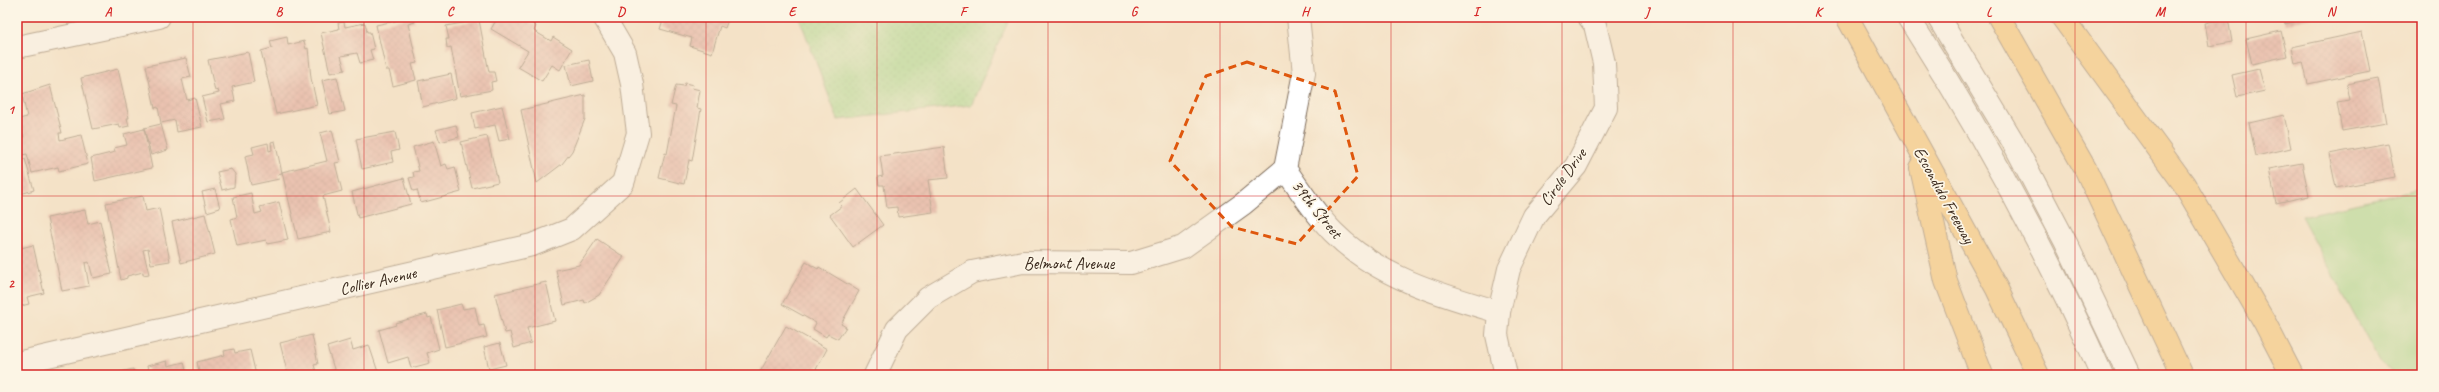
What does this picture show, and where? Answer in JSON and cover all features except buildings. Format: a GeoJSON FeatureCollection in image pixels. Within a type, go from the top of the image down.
{"type":"FeatureCollection","features":[{"type":"Feature","properties":{"kind":"highway","name":"Escondido Freeway"},"geometry":{"type":"LineString","coordinates":[[1847,17],[1916,146],[1997,289],[2038,375]]}},
{"type":"Feature","properties":{"kind":"highway"},"geometry":{"type":"LineString","coordinates":[[1999,17],[2086,170],[2182,375]]}},
{"type":"Feature","properties":{"kind":"highway"},"geometry":{"type":"LineString","coordinates":[[2062,17],[2184,184],[2265,323],[2292,375]]}},
{"type":"Feature","properties":{"kind":"highway"},"geometry":{"type":"LineString","coordinates":[[1916,146],[1946,280],[1982,375]]}},
{"type":"Feature","properties":{"kind":"street"},"geometry":{"type":"LineString","coordinates":[[17,47],[159,17]]}},
{"type":"Feature","properties":{"kind":"street","name":"Collier Avenue"},"geometry":{"type":"LineString","coordinates":[[17,363],[532,245],[572,229],[623,183],[638,133],[632,84],[625,53],[604,17]]}},
{"type":"Feature","properties":{"kind":"street","name":"39th Street"},"geometry":{"type":"LineString","coordinates":[[1298,17],[1304,73],[1285,169],[1332,232],[1361,256],[1430,292],[1499,312]]}},
{"type":"Feature","properties":{"kind":"street","name":"Circle Drive"},"geometry":{"type":"LineString","coordinates":[[1499,312],[1509,268],[1534,216],[1576,166],[1606,108],[1604,63],[1595,25],[1589,17]]}},
{"type":"Feature","properties":{"kind":"street"},"geometry":{"type":"LineString","coordinates":[[1908,17],[1954,90],[2014,195],[2042,249],[2102,375]]}},
{"type":"Feature","properties":{"kind":"street"},"geometry":{"type":"LineString","coordinates":[[1938,17],[2012,140],[2066,243],[2129,375]]}},
{"type":"Feature","properties":{"kind":"street","name":"Belmont Avenue"},"geometry":{"type":"LineString","coordinates":[[875,375],[897,329],[928,298],[972,272],[1023,262],[1131,263],[1183,247],[1243,204],[1285,169]]}},
{"type":"Feature","properties":{"kind":"street"},"geometry":{"type":"LineString","coordinates":[[1499,312],[1498,335],[1506,375]]}},
{"type":"Feature","properties":{"kind":"highlighted area"},"geometry":{"type":"Polygon","coordinates":[[[1247,62],[1335,91],[1358,176],[1297,244],[1232,227],[1170,161],[1206,76],[1247,62]]]}},
{"type":"Feature","properties":{"kind":"green space"},"geometry":{"type":"Polygon","coordinates":[[[799,17],[1010,17],[971,105],[838,120],[799,17]]]}},
{"type":"Feature","properties":{"kind":"green space"},"geometry":{"type":"Polygon","coordinates":[[[2422,189],[2422,351],[2418,360],[2418,371],[2413,375],[2396,375],[2380,363],[2301,216],[2422,189]]]}}]}
